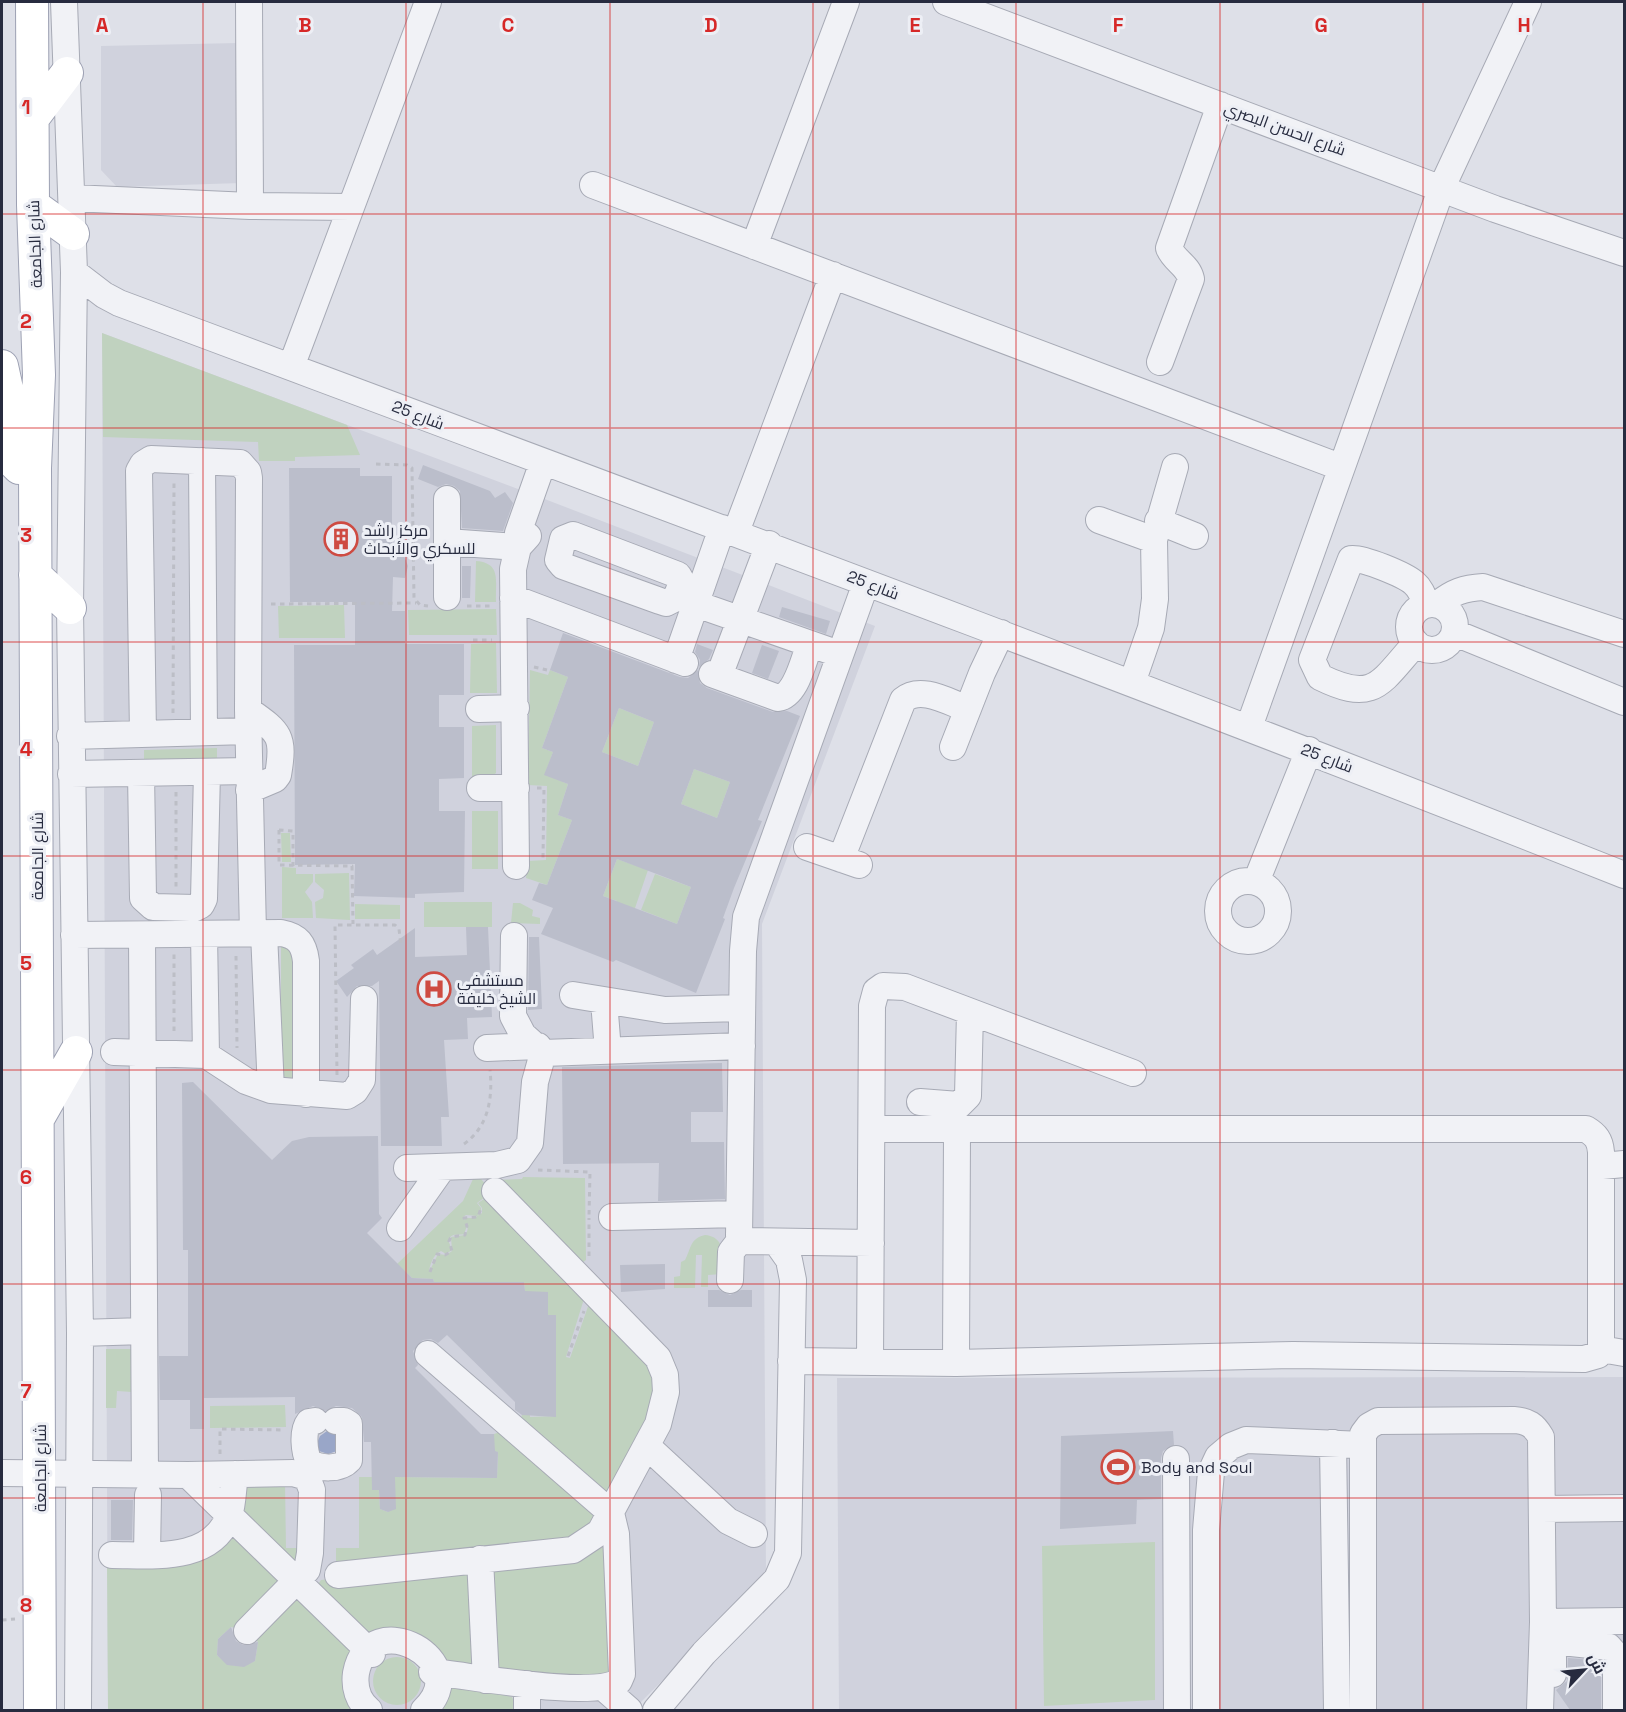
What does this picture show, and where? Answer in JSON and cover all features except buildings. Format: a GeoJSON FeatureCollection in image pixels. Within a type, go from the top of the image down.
{"type":"FeatureCollection","features":[{"type":"Feature","properties":{"kind":"main road","name":"شارع الجامعة"},"geometry":{"type":"LineString","coordinates":[[32,2],[33,205],[39,375],[35,468],[35,575],[40,1710]]}},
{"type":"Feature","properties":{"kind":"main road"},"geometry":{"type":"LineString","coordinates":[[33,118],[67,73]]}},
{"type":"Feature","properties":{"kind":"main road"},"geometry":{"type":"LineString","coordinates":[[33,205],[73,234]]}},
{"type":"Feature","properties":{"kind":"main road"},"geometry":{"type":"LineString","coordinates":[[2,366],[7,389],[9,458],[19,468],[35,468]]}},
{"type":"Feature","properties":{"kind":"main road"},"geometry":{"type":"LineString","coordinates":[[35,575],[70,608]]}},
{"type":"Feature","properties":{"kind":"main road"},"geometry":{"type":"LineString","coordinates":[[39,1118],[98,1052]]}},
{"type":"Feature","properties":{"kind":"street"},"geometry":{"type":"LineString","coordinates":[[64,2],[74,272],[70,608],[74,936],[98,1052],[80,1333],[78,1710]]}},
{"type":"Feature","properties":{"kind":"street"},"geometry":{"type":"LineString","coordinates":[[249,2],[250,206]]}},
{"type":"Feature","properties":{"kind":"street"},"geometry":{"type":"LineString","coordinates":[[291,368],[428,2]]}},
{"type":"Feature","properties":{"kind":"street"},"geometry":{"type":"LineString","coordinates":[[754,246],[846,2]]}},
{"type":"Feature","properties":{"kind":"street","name":"شارع الحسن البصري"},"geometry":{"type":"LineString","coordinates":[[946,2],[998,11],[1220,105],[1550,229],[1624,253]]}},
{"type":"Feature","properties":{"kind":"street"},"geometry":{"type":"LineString","coordinates":[[1249,727],[1340,467],[1442,187],[1528,2]]}},
{"type":"Feature","properties":{"kind":"street"},"geometry":{"type":"LineString","coordinates":[[1160,362],[1191,279],[1190,272],[1172,256],[1169,248],[1220,105]]}},
{"type":"Feature","properties":{"kind":"street"},"geometry":{"type":"LineString","coordinates":[[593,185],[1340,467]]}},
{"type":"Feature","properties":{"kind":"street"},"geometry":{"type":"LineString","coordinates":[[72,198],[250,206],[351,207]]}},
{"type":"Feature","properties":{"kind":"street","name":"شارع 25"},"geometry":{"type":"LineString","coordinates":[[74,272],[104,296],[118,303],[769,544],[866,583],[1309,750],[1624,875]]}},
{"type":"Feature","properties":{"kind":"street"},"geometry":{"type":"LineString","coordinates":[[513,598],[680,662],[691,598],[729,530],[833,276]]}},
{"type":"Feature","properties":{"kind":"street"},"geometry":{"type":"LineString","coordinates":[[39,375],[73,326],[98,307],[118,303]]}},
{"type":"Feature","properties":{"kind":"street"},"geometry":{"type":"LineString","coordinates":[[143,734],[139,471],[143,464],[151,459],[240,463],[248,472],[248,721]]}},
{"type":"Feature","properties":{"kind":"street"},"geometry":{"type":"LineString","coordinates":[[202,461],[204,732]]}},
{"type":"Feature","properties":{"kind":"street"},"geometry":{"type":"LineString","coordinates":[[516,866],[513,569],[518,547],[529,534],[548,464]]}},
{"type":"Feature","properties":{"kind":"street"},"geometry":{"type":"LineString","coordinates":[[1132,683],[1151,627],[1155,599],[1156,531],[1175,467]]}},
{"type":"Feature","properties":{"kind":"street"},"geometry":{"type":"LineString","coordinates":[[447,499],[447,597]]}},
{"type":"Feature","properties":{"kind":"street"},"geometry":{"type":"LineString","coordinates":[[1099,520],[1195,536]]}},
{"type":"Feature","properties":{"kind":"street"},"geometry":{"type":"LineString","coordinates":[[447,542],[518,547]]}},
{"type":"Feature","properties":{"kind":"street"},"geometry":{"type":"LineString","coordinates":[[769,544],[716,675],[777,698],[784,697],[792,688],[810,644]]}},
{"type":"Feature","properties":{"kind":"street"},"geometry":{"type":"LineString","coordinates":[[1416,643],[1383,680],[1368,690],[1351,689],[1320,676],[1312,660],[1351,559],[1360,559],[1407,578],[1432,604],[1448,610],[1455,620],[1455,633],[1449,643],[1438,649],[1426,649],[1416,643],[1409,633],[1409,620],[1415,610],[1432,604],[1466,588],[1483,587],[1624,634]]}},
{"type":"Feature","properties":{"kind":"street"},"geometry":{"type":"LineString","coordinates":[[730,1280],[731,1252],[740,1226],[743,934],[748,909],[866,583]]}},
{"type":"Feature","properties":{"kind":"street"},"geometry":{"type":"LineString","coordinates":[[691,598],[740,620],[839,654]]}},
{"type":"Feature","properties":{"kind":"street"},"geometry":{"type":"LineString","coordinates":[[953,747],[1001,633]]}},
{"type":"Feature","properties":{"kind":"street"},"geometry":{"type":"LineString","coordinates":[[1455,633],[1624,702]]}},
{"type":"Feature","properties":{"kind":"street"},"geometry":{"type":"LineString","coordinates":[[807,847],[850,862],[903,700],[910,693],[920,692],[968,709]]}},
{"type":"Feature","properties":{"kind":"street"},"geometry":{"type":"LineString","coordinates":[[479,709],[516,708]]}},
{"type":"Feature","properties":{"kind":"street"},"geometry":{"type":"LineString","coordinates":[[70,736],[204,732],[248,721],[276,731],[279,741],[278,775],[275,779],[249,780],[207,772],[71,774]]}},
{"type":"Feature","properties":{"kind":"street"},"geometry":{"type":"LineString","coordinates":[[1256,882],[1309,750]]}},
{"type":"Feature","properties":{"kind":"street"},"geometry":{"type":"LineString","coordinates":[[141,773],[143,898],[153,908],[195,908],[204,899],[207,772]]}},
{"type":"Feature","properties":{"kind":"street"},"geometry":{"type":"LineString","coordinates":[[249,780],[251,933],[271,1090]]}},
{"type":"Feature","properties":{"kind":"street"},"geometry":{"type":"LineString","coordinates":[[480,788],[516,788]]}},
{"type":"Feature","properties":{"kind":"street"},"geometry":{"type":"LineString","coordinates":[[74,936],[251,933],[291,935],[299,940],[305,950],[306,1094]]}},
{"type":"Feature","properties":{"kind":"street"},"geometry":{"type":"LineString","coordinates":[[204,934],[206,1055]]}},
{"type":"Feature","properties":{"kind":"street"},"geometry":{"type":"LineString","coordinates":[[142,935],[147,1555]]}},
{"type":"Feature","properties":{"kind":"street"},"geometry":{"type":"LineString","coordinates":[[514,936],[513,1016],[523,1035],[541,1050]]}},
{"type":"Feature","properties":{"kind":"street"},"geometry":{"type":"LineString","coordinates":[[870,1361],[872,998],[883,986],[891,985],[1133,1073]]}},
{"type":"Feature","properties":{"kind":"street"},"geometry":{"type":"LineString","coordinates":[[573,995],[665,1010],[742,1008]]}},
{"type":"Feature","properties":{"kind":"street"},"geometry":{"type":"LineString","coordinates":[[98,1052],[206,1055],[238,1076],[271,1090],[347,1096],[355,1091],[362,1080],[364,999]]}},
{"type":"Feature","properties":{"kind":"street"},"geometry":{"type":"LineString","coordinates":[[604,1000],[608,1051]]}},
{"type":"Feature","properties":{"kind":"street"},"geometry":{"type":"LineString","coordinates":[[920,1102],[959,1105],[968,1096],[970,1012]]}},
{"type":"Feature","properties":{"kind":"street"},"geometry":{"type":"LineString","coordinates":[[487,1048],[608,1051],[742,1046]]}},
{"type":"Feature","properties":{"kind":"street"},"geometry":{"type":"LineString","coordinates":[[407,1168],[508,1164],[518,1160],[530,1143],[535,1082],[541,1050]]}},
{"type":"Feature","properties":{"kind":"street"},"geometry":{"type":"LineString","coordinates":[[791,1361],[956,1363],[1293,1355],[1584,1359],[1613,1351],[1613,1165],[1594,1134],[1576,1129],[872,1130]]}},
{"type":"Feature","properties":{"kind":"street"},"geometry":{"type":"LineString","coordinates":[[956,1363],[957,1131]]}},
{"type":"Feature","properties":{"kind":"street"},"geometry":{"type":"LineString","coordinates":[[400,1228],[443,1167]]}},
{"type":"Feature","properties":{"kind":"street"},"geometry":{"type":"LineString","coordinates":[[338,1575],[573,1550],[600,1532],[648,1447],[664,1408],[665,1375],[658,1358],[495,1191]]}},
{"type":"Feature","properties":{"kind":"street"},"geometry":{"type":"LineString","coordinates":[[600,1218],[740,1226],[777,1243],[784,1251],[792,1270],[789,1539],[784,1567],[777,1579],[688,1670],[656,1710]]}},
{"type":"Feature","properties":{"kind":"street"},"geometry":{"type":"LineString","coordinates":[[777,1243],[871,1243]]}},
{"type":"Feature","properties":{"kind":"street"},"geometry":{"type":"LineString","coordinates":[[80,1333],[144,1332]]}},
{"type":"Feature","properties":{"kind":"street"},"geometry":{"type":"LineString","coordinates":[[428,1354],[611,1512],[616,1534],[622,1674],[619,1681],[604,1688],[527,1684],[434,1672]]}},
{"type":"Feature","properties":{"kind":"street"},"geometry":{"type":"LineString","coordinates":[[2,1473],[78,1473],[146,1485],[188,1475],[310,1471],[341,1466],[349,1460],[349,1424],[344,1420],[318,1424],[306,1457],[310,1471],[312,1490],[310,1553],[307,1570],[247,1631]]}},
{"type":"Feature","properties":{"kind":"street"},"geometry":{"type":"LineString","coordinates":[[1363,1710],[1363,1434],[1369,1426],[1378,1421],[1525,1421],[1535,1427],[1541,1437],[1543,1622],[1540,1710]]}},
{"type":"Feature","properties":{"kind":"street"},"geometry":{"type":"LineString","coordinates":[[1206,1710],[1206,1530],[1211,1472],[1218,1458],[1231,1446],[1246,1440],[1363,1444]]}},
{"type":"Feature","properties":{"kind":"street"},"geometry":{"type":"LineString","coordinates":[[1333,1443],[1337,1710]]}},
{"type":"Feature","properties":{"kind":"street"},"geometry":{"type":"LineString","coordinates":[[648,1447],[728,1521],[754,1534]]}},
{"type":"Feature","properties":{"kind":"street"},"geometry":{"type":"LineString","coordinates":[[1176,1459],[1177,1710]]}},
{"type":"Feature","properties":{"kind":"street"},"geometry":{"type":"LineString","coordinates":[[112,1555],[192,1552],[201,1548],[229,1517],[228,1474]]}},
{"type":"Feature","properties":{"kind":"street"},"geometry":{"type":"LineString","coordinates":[[188,1475],[370,1652]]}},
{"type":"Feature","properties":{"kind":"street"},"geometry":{"type":"LineString","coordinates":[[1542,1509],[1624,1508]]}},
{"type":"Feature","properties":{"kind":"street"},"geometry":{"type":"LineString","coordinates":[[1176,1530],[1206,1530]]}},
{"type":"Feature","properties":{"kind":"street"},"geometry":{"type":"LineString","coordinates":[[480,1559],[486,1680]]}},
{"type":"Feature","properties":{"kind":"street"},"geometry":{"type":"LineString","coordinates":[[1335,1574],[1363,1575]]}},
{"type":"Feature","properties":{"kind":"street"},"geometry":{"type":"LineString","coordinates":[[1543,1622],[1624,1621]]}},
{"type":"Feature","properties":{"kind":"street"},"geometry":{"type":"LineString","coordinates":[[369,1710],[358,1695],[356,1683],[361,1660],[385,1642],[403,1640],[424,1651],[434,1672],[434,1696],[424,1710]]}},
{"type":"Feature","properties":{"kind":"street"},"geometry":{"type":"LineString","coordinates":[[1553,1710],[1553,1654],[1554,1648],[1563,1641],[1603,1646],[1613,1650],[1616,1660],[1616,1710]]}},
{"type":"Feature","properties":{"kind":"street"},"geometry":{"type":"LineString","coordinates":[[370,1652],[361,1674],[360,1686],[364,1697],[377,1710]]}},
{"type":"Feature","properties":{"kind":"street"},"geometry":{"type":"LineString","coordinates":[[417,1710],[430,1695],[434,1672]]}},
{"type":"Feature","properties":{"kind":"street"},"geometry":{"type":"LineString","coordinates":[[527,1684],[527,1710]]}},
{"type":"Feature","properties":{"kind":"street"},"geometry":{"type":"LineString","coordinates":[[604,1688],[629,1710]]}},
{"type":"Feature","properties":{"kind":"path"},"geometry":{"type":"LineString","coordinates":[[173,733],[174,460]]}},
{"type":"Feature","properties":{"kind":"path"},"geometry":{"type":"LineString","coordinates":[[248,605],[416,603]]}},
{"type":"Feature","properties":{"kind":"path"},"geometry":{"type":"LineString","coordinates":[[176,772],[176,908]]}},
{"type":"Feature","properties":{"kind":"path"},"geometry":{"type":"LineString","coordinates":[[250,830],[293,831],[293,866]]}},
{"type":"Feature","properties":{"kind":"path"},"geometry":{"type":"LineString","coordinates":[[279,830],[279,865],[352,866],[353,924]]}},
{"type":"Feature","properties":{"kind":"path"},"geometry":{"type":"LineString","coordinates":[[238,1076],[251,933]]}},
{"type":"Feature","properties":{"kind":"path"},"geometry":{"type":"LineString","coordinates":[[173,1053],[174,934]]}},
{"type":"Feature","properties":{"kind":"path"},"geometry":{"type":"LineString","coordinates":[[461,1146],[478,1131],[491,1100],[492,1086],[487,1048]]}},
{"type":"Feature","properties":{"kind":"path"},"geometry":{"type":"LineString","coordinates":[[518,1160],[526,1170],[590,1172],[600,1218],[583,1281],[568,1356]]}},
{"type":"Feature","properties":{"kind":"path"},"geometry":{"type":"LineString","coordinates":[[429,1272],[438,1254],[445,1255],[452,1251],[449,1241],[451,1237],[454,1234],[465,1235],[467,1226],[464,1218],[478,1217],[482,1209],[477,1204],[495,1191]]}},
{"type":"Feature","properties":{"kind":"path"},"geometry":{"type":"LineString","coordinates":[[228,1474],[220,1429],[318,1424]]}},
{"type":"Feature","properties":{"kind":"shaded area"},"geometry":{"type":"Polygon","coordinates":[[[238,43],[241,183],[117,187],[101,170],[101,46],[238,43]]]}},
{"type":"Feature","properties":{"kind":"shaded area","name":"مستشفى الشيخ خليفة"},"geometry":{"type":"Polygon","coordinates":[[[102,333],[875,626],[762,924],[766,1577],[633,1710],[108,1710],[102,333]]]}},
{"type":"Feature","properties":{"kind":"shaded area"},"geometry":{"type":"Polygon","coordinates":[[[1624,1377],[1624,1710],[839,1710],[837,1378],[1624,1377]]]}},
{"type":"Feature","properties":{"kind":"green space"},"geometry":{"type":"Polygon","coordinates":[[[102,333],[347,425],[360,455],[295,457],[295,461],[259,461],[258,442],[103,437],[102,333]]]}},
{"type":"Feature","properties":{"kind":"green space"},"geometry":{"type":"Polygon","coordinates":[[[476,561],[484,562],[493,569],[496,580],[496,602],[475,602],[476,561]]]}},
{"type":"Feature","properties":{"kind":"green space"},"geometry":{"type":"Polygon","coordinates":[[[344,605],[345,638],[279,638],[278,606],[344,605]]]}},
{"type":"Feature","properties":{"kind":"green space"},"geometry":{"type":"Polygon","coordinates":[[[496,609],[497,635],[409,635],[408,610],[496,609]]]}},
{"type":"Feature","properties":{"kind":"green space"},"geometry":{"type":"Polygon","coordinates":[[[496,643],[497,693],[470,693],[471,644],[496,643]]]}},
{"type":"Feature","properties":{"kind":"green space"},"geometry":{"type":"Polygon","coordinates":[[[530,670],[548,675],[550,670],[568,677],[542,748],[553,752],[545,774],[568,784],[558,815],[572,820],[547,885],[526,878],[528,861],[546,860],[547,786],[528,785],[530,670]]]}},
{"type":"Feature","properties":{"kind":"green space"},"geometry":{"type":"Polygon","coordinates":[[[619,708],[654,722],[638,766],[602,752],[619,708]]]}},
{"type":"Feature","properties":{"kind":"green space"},"geometry":{"type":"Polygon","coordinates":[[[496,725],[496,773],[491,777],[472,777],[472,726],[496,725]]]}},
{"type":"Feature","properties":{"kind":"green space"},"geometry":{"type":"Polygon","coordinates":[[[217,748],[217,761],[144,762],[144,750],[217,748]]]}},
{"type":"Feature","properties":{"kind":"green space"},"geometry":{"type":"Polygon","coordinates":[[[694,769],[730,782],[717,818],[681,804],[694,769]]]}},
{"type":"Feature","properties":{"kind":"green space"},"geometry":{"type":"Polygon","coordinates":[[[472,811],[498,811],[498,869],[472,869],[472,811]]]}},
{"type":"Feature","properties":{"kind":"green space"},"geometry":{"type":"Polygon","coordinates":[[[281,833],[290,833],[291,862],[282,862],[281,833]]]}},
{"type":"Feature","properties":{"kind":"green space"},"geometry":{"type":"Polygon","coordinates":[[[617,859],[648,870],[634,911],[616,905],[617,901],[603,896],[617,859]]]}},
{"type":"Feature","properties":{"kind":"green space"},"geometry":{"type":"Polygon","coordinates":[[[282,867],[296,868],[296,874],[313,874],[313,882],[305,892],[312,902],[313,918],[282,918],[282,867]]]}},
{"type":"Feature","properties":{"kind":"green space"},"geometry":{"type":"Polygon","coordinates":[[[349,873],[350,920],[316,918],[315,902],[323,898],[324,890],[315,882],[315,874],[349,873]]]}},
{"type":"Feature","properties":{"kind":"green space"},"geometry":{"type":"Polygon","coordinates":[[[655,874],[691,887],[677,924],[641,910],[655,874]]]}},
{"type":"Feature","properties":{"kind":"green space"},"geometry":{"type":"Polygon","coordinates":[[[424,902],[492,902],[492,927],[424,927],[424,902]]]}},
{"type":"Feature","properties":{"kind":"green space"},"geometry":{"type":"Polygon","coordinates":[[[513,903],[520,903],[533,910],[532,916],[540,918],[540,924],[511,923],[513,903]]]}},
{"type":"Feature","properties":{"kind":"green space"},"geometry":{"type":"Polygon","coordinates":[[[355,904],[400,905],[400,919],[355,919],[355,904]]]}},
{"type":"Feature","properties":{"kind":"green space"},"geometry":{"type":"Polygon","coordinates":[[[281,945],[293,947],[294,1078],[291,1080],[281,1075],[281,945]]]}},
{"type":"Feature","properties":{"kind":"green space"},"geometry":{"type":"Polygon","coordinates":[[[523,1177],[585,1178],[586,1260],[575,1268],[490,1180],[522,1179],[523,1177]]]}},
{"type":"Feature","properties":{"kind":"green space"},"geometry":{"type":"Polygon","coordinates":[[[473,1179],[481,1179],[492,1192],[477,1203],[481,1208],[481,1213],[477,1216],[463,1217],[465,1222],[464,1218],[474,1218],[482,1213],[482,1208],[478,1203],[493,1193],[587,1289],[566,1357],[570,1358],[592,1295],[651,1354],[662,1396],[613,1499],[519,1428],[523,1410],[530,1410],[530,1417],[556,1416],[556,1315],[548,1315],[525,1291],[524,1282],[434,1282],[433,1279],[412,1278],[397,1264],[463,1201],[473,1179]],[[467,1226],[464,1234],[451,1237],[465,1235],[468,1230],[467,1226]],[[441,1251],[436,1255],[429,1272],[438,1254],[446,1255],[452,1251],[446,1254],[441,1251]]]}},
{"type":"Feature","properties":{"kind":"green space"},"geometry":{"type":"Polygon","coordinates":[[[705,1235],[717,1240],[720,1244],[722,1274],[708,1275],[708,1287],[701,1287],[702,1255],[696,1255],[695,1288],[674,1288],[674,1277],[680,1276],[681,1262],[685,1260],[694,1241],[705,1235]]]}},
{"type":"Feature","properties":{"kind":"green space"},"geometry":{"type":"Polygon","coordinates":[[[106,1349],[133,1349],[132,1392],[117,1391],[116,1408],[106,1408],[106,1349]]]}},
{"type":"Feature","properties":{"kind":"green space"},"geometry":{"type":"Polygon","coordinates":[[[285,1405],[286,1427],[210,1428],[210,1406],[285,1405]]]}},
{"type":"Feature","properties":{"kind":"green space"},"geometry":{"type":"Polygon","coordinates":[[[509,1429],[598,1506],[593,1534],[336,1571],[336,1548],[359,1548],[359,1477],[378,1477],[380,1509],[388,1512],[395,1477],[497,1478],[498,1452],[489,1451],[494,1444],[494,1434],[509,1429]]]}},
{"type":"Feature","properties":{"kind":"green space"},"geometry":{"type":"Polygon","coordinates":[[[285,1481],[286,1548],[304,1548],[295,1565],[240,1516],[245,1484],[285,1481]]]}},
{"type":"Feature","properties":{"kind":"green space"},"geometry":{"type":"Polygon","coordinates":[[[235,1531],[290,1584],[244,1630],[231,1627],[218,1639],[217,1655],[234,1666],[255,1661],[258,1642],[249,1633],[293,1589],[360,1655],[364,1710],[108,1710],[107,1562],[207,1557],[235,1531]]]}},
{"type":"Feature","properties":{"kind":"green space"},"geometry":{"type":"Polygon","coordinates":[[[604,1531],[618,1676],[490,1674],[490,1564],[604,1531]]]}},
{"type":"Feature","properties":{"kind":"green space"},"geometry":{"type":"Polygon","coordinates":[[[1155,1542],[1155,1700],[1044,1706],[1042,1546],[1155,1542]]]}},
{"type":"Feature","properties":{"kind":"green space"},"geometry":{"type":"Polygon","coordinates":[[[468,1565],[481,1671],[371,1645],[316,1587],[321,1580],[468,1565]]]}},
{"type":"Feature","properties":{"kind":"green space"},"geometry":{"type":"Polygon","coordinates":[[[397,1657],[414,1664],[421,1681],[414,1698],[397,1705],[380,1698],[373,1681],[380,1664],[397,1657]]]}},
{"type":"Feature","properties":{"kind":"green space"},"geometry":{"type":"Polygon","coordinates":[[[439,1681],[512,1697],[518,1710],[429,1710],[439,1681]]]}},
{"type":"Feature","properties":{"kind":"water"},"geometry":{"type":"Polygon","coordinates":[[[327,1431],[336,1434],[337,1451],[328,1454],[319,1451],[317,1443],[320,1436],[327,1431]]]}},
{"type":"Feature","properties":{"kind":"place","name":"مركز راشد للسكري والأبحاث"},"geometry":{"type":"Point","coordinates":[341,539]}},
{"type":"Feature","properties":{"kind":"place","name":"مستشفى الشيخ خليفة"},"geometry":{"type":"Point","coordinates":[434,989]}},
{"type":"Feature","properties":{"kind":"place","name":"Body and Soul"},"geometry":{"type":"Point","coordinates":[1118,1467]}}]}
